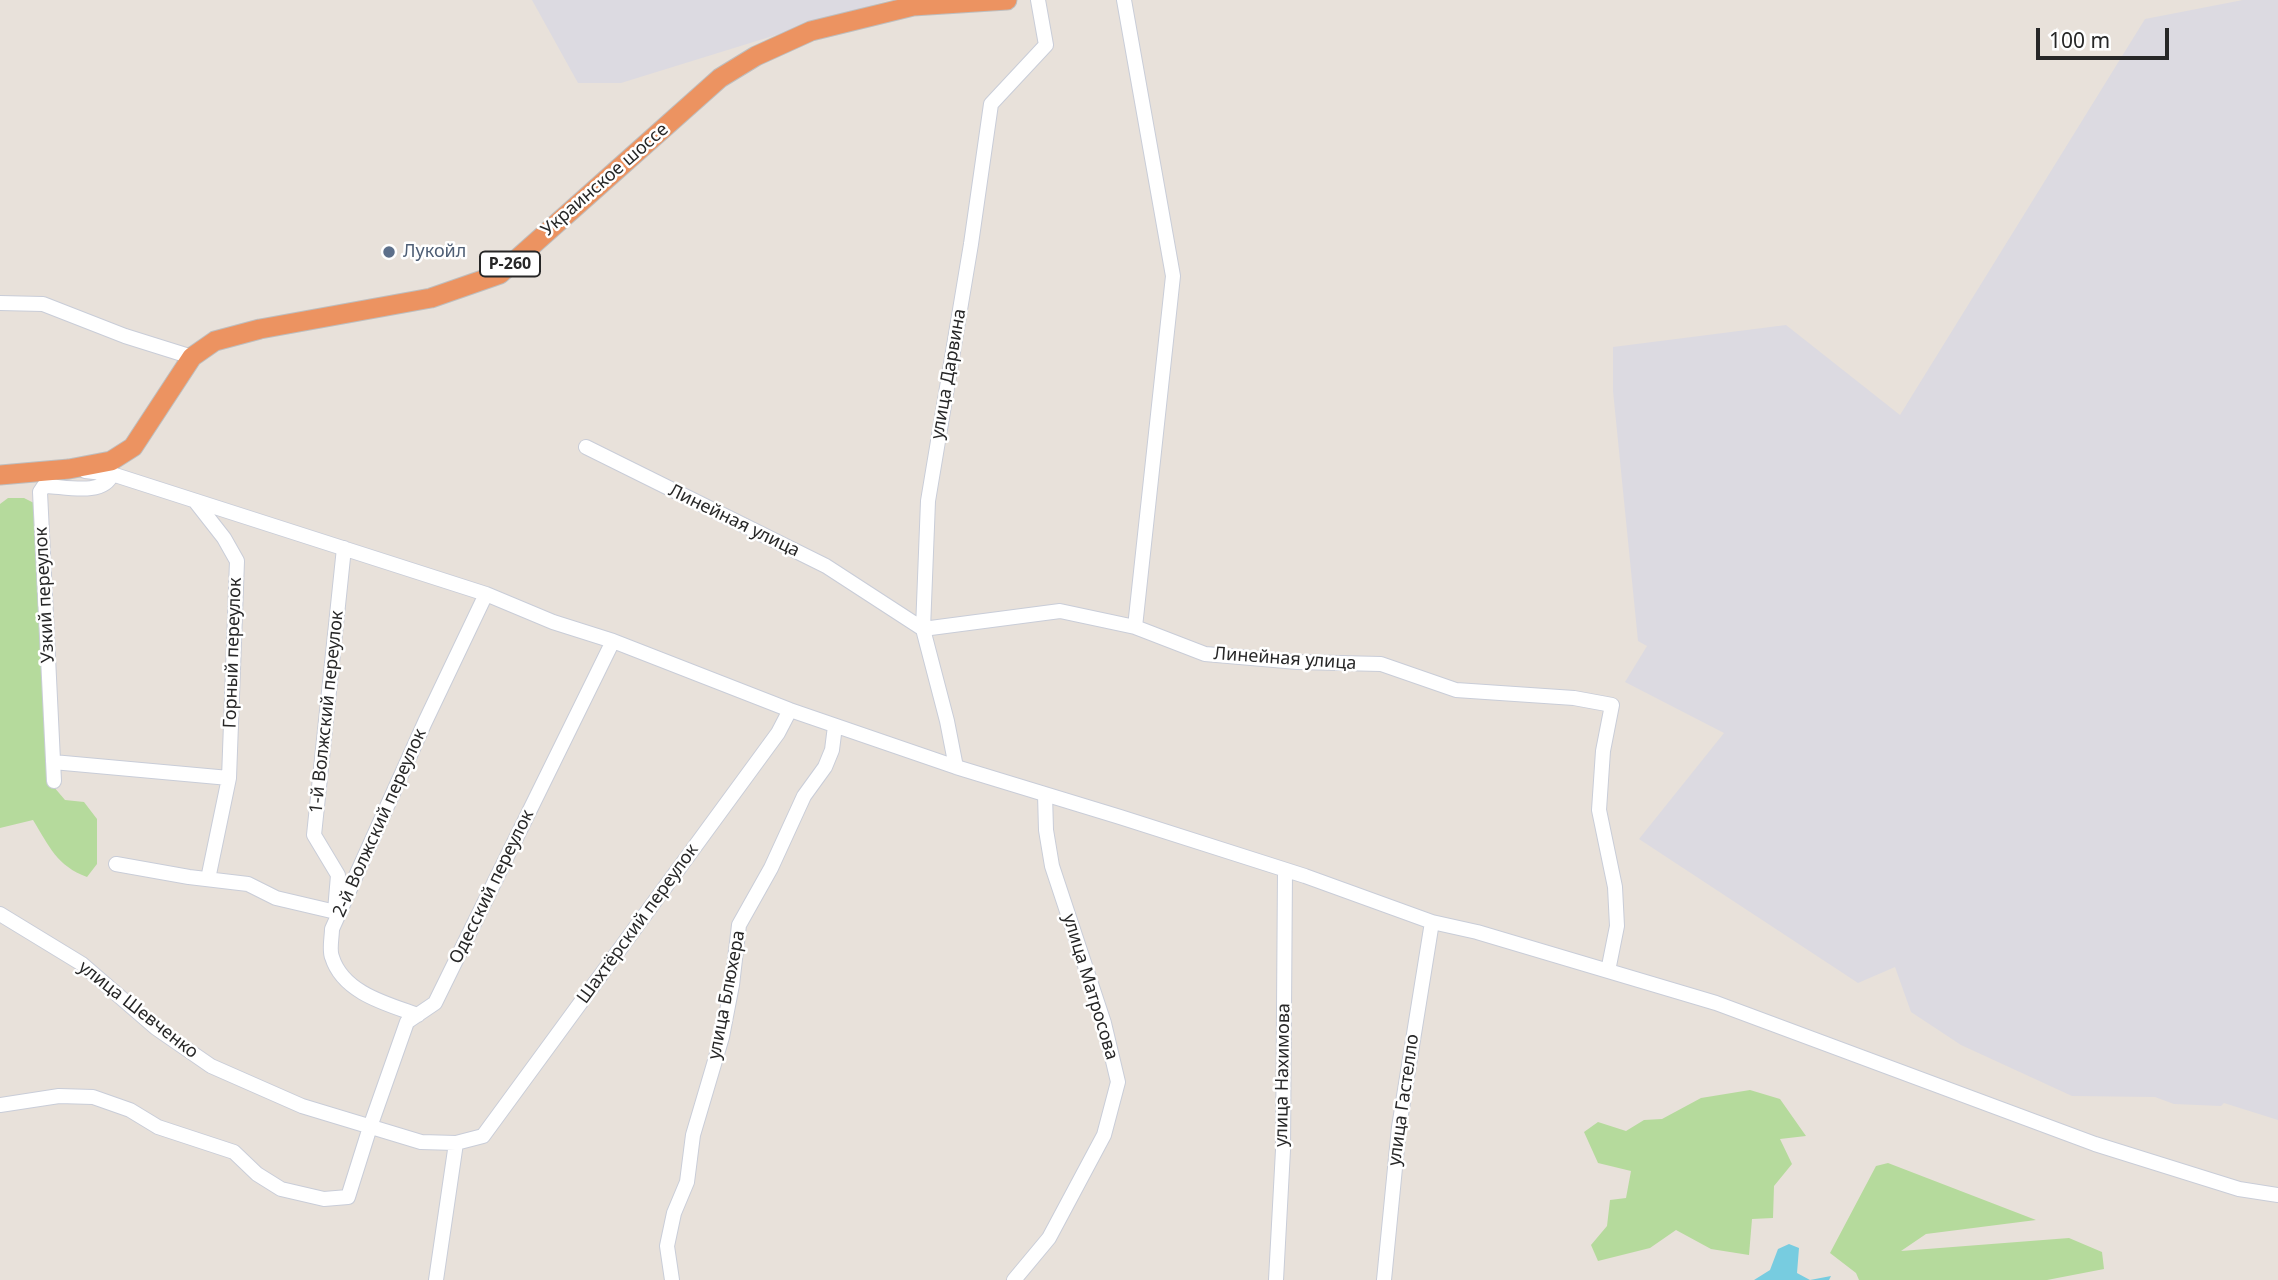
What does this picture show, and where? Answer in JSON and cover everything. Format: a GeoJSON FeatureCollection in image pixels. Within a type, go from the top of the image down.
{"type":"FeatureCollection","features":[{"type":"Feature","properties":{"kind":"highway","name":"Украинское шоссе"},"geometry":{"type":"LineString","coordinates":[[0,475],[69,469],[111,461],[133,447],[192,357],[215,341],[260,329],[431,298],[500,274],[720,78],[767,51],[811,31],[913,6],[1007,0]]}},
{"type":"Feature","properties":{"kind":"street","name":"улица Дарвина"},"geometry":{"type":"LineString","coordinates":[[956,767],[923,629],[928,500],[971,244],[991,104],[1046,44],[1038,0]]}},
{"type":"Feature","properties":{"kind":"street"},"geometry":{"type":"LineString","coordinates":[[1124,0],[1173,276],[1135,627]]}},
{"type":"Feature","properties":{"kind":"street"},"geometry":{"type":"LineString","coordinates":[[0,303],[43,304],[125,336],[192,357]]}},
{"type":"Feature","properties":{"kind":"street","name":"Линейная улица"},"geometry":{"type":"LineString","coordinates":[[586,447],[826,566],[923,629],[1060,611],[1135,627],[1205,654],[1297,662],[1381,664],[1456,690],[1574,698],[1612,705],[1603,751],[1598,810],[1615,887],[1617,926],[1608,971]]}},
{"type":"Feature","properties":{"kind":"street"},"geometry":{"type":"LineString","coordinates":[[69,469],[112,474],[486,594],[553,622],[613,641],[790,710],[956,767],[1285,870],[1432,922],[1716,1003],[2095,1144],[2239,1189],[2278,1195]]}},
{"type":"Feature","properties":{"kind":"street","name":"Узкий переулок"},"geometry":{"type":"LineString","coordinates":[[54,781],[40,492],[44,486],[99,487],[107,484],[112,474]]}},
{"type":"Feature","properties":{"kind":"street","name":"Горный переулок"},"geometry":{"type":"LineString","coordinates":[[195,500],[224,538],[236,561],[229,778],[208,879]]}},
{"type":"Feature","properties":{"kind":"street","name":"1-й Волжский переулок"},"geometry":{"type":"LineString","coordinates":[[338,912],[338,874],[314,835],[344,548]]}},
{"type":"Feature","properties":{"kind":"street","name":"2-й Волжский переулок"},"geometry":{"type":"LineString","coordinates":[[418,1015],[371,999],[345,979],[331,957],[332,929],[486,594]]}},
{"type":"Feature","properties":{"kind":"street","name":"Одесский переулок"},"geometry":{"type":"LineString","coordinates":[[0,1105],[59,1096],[93,1097],[130,1110],[158,1127],[234,1152],[257,1174],[281,1189],[324,1199],[348,1197],[407,1022],[435,1003],[613,641]]}},
{"type":"Feature","properties":{"kind":"street","name":"Шахтёрский переулок"},"geometry":{"type":"LineString","coordinates":[[483,1136],[778,733],[790,710]]}},
{"type":"Feature","properties":{"kind":"street","name":"улица Блюхера"},"geometry":{"type":"LineString","coordinates":[[672,1280],[667,1246],[669,1235],[674,1213],[687,1182],[693,1135],[722,1037],[739,925],[771,868],[804,796],[825,767],[832,750],[835,726]]}},
{"type":"Feature","properties":{"kind":"street"},"geometry":{"type":"LineString","coordinates":[[53,762],[229,778]]}},
{"type":"Feature","properties":{"kind":"street","name":"улица Матросова"},"geometry":{"type":"LineString","coordinates":[[1014,1280],[1049,1238],[1104,1135],[1118,1082],[1104,1023],[1052,866],[1046,830],[1045,794]]}},
{"type":"Feature","properties":{"kind":"street"},"geometry":{"type":"LineString","coordinates":[[116,864],[248,884],[276,898],[338,912]]}},
{"type":"Feature","properties":{"kind":"street","name":"улица Нахимова"},"geometry":{"type":"LineString","coordinates":[[1276,1280],[1283,1150],[1285,870]]}},
{"type":"Feature","properties":{"kind":"street","name":"улица Шевченко"},"geometry":{"type":"LineString","coordinates":[[0,914],[82,964],[156,1028],[211,1066],[302,1106],[421,1142],[456,1143],[483,1136]]}},
{"type":"Feature","properties":{"kind":"street","name":"улица Гастелло"},"geometry":{"type":"LineString","coordinates":[[1384,1280],[1399,1126],[1432,922]]}},
{"type":"Feature","properties":{"kind":"street"},"geometry":{"type":"LineString","coordinates":[[436,1280],[456,1143]]}},
{"type":"Feature","properties":{"kind":"shaded area"},"geometry":{"type":"Polygon","coordinates":[[[532,0],[889,0],[621,83],[578,83],[532,0]]]}},
{"type":"Feature","properties":{"kind":"shaded area"},"geometry":{"type":"Polygon","coordinates":[[[2243,0],[2278,0],[2278,1120],[2224,1103],[2221,1106],[2174,1104],[2155,1097],[2072,1096],[1961,1045],[1911,1012],[1895,967],[1858,983],[1639,839],[1724,733],[1625,682],[1647,646],[1638,641],[1613,391],[1613,347],[1786,325],[1900,415],[2145,19],[2243,0]]]}},
{"type":"Feature","properties":{"kind":"green space"},"geometry":{"type":"Polygon","coordinates":[[[8,498],[24,498],[34,503],[48,780],[65,800],[84,802],[97,819],[97,864],[87,877],[61,861],[33,820],[0,828],[0,504],[8,498]]]}},
{"type":"Feature","properties":{"kind":"green space"},"geometry":{"type":"Polygon","coordinates":[[[1750,1090],[1780,1099],[1806,1136],[1780,1139],[1792,1164],[1774,1186],[1773,1218],[1752,1219],[1749,1255],[1711,1249],[1676,1230],[1650,1248],[1598,1261],[1591,1245],[1607,1226],[1610,1200],[1626,1198],[1631,1171],[1598,1163],[1584,1132],[1598,1122],[1626,1131],[1644,1120],[1662,1119],[1701,1098],[1750,1090]]]}},
{"type":"Feature","properties":{"kind":"green space"},"geometry":{"type":"Polygon","coordinates":[[[1888,1163],[2036,1220],[1926,1234],[1901,1251],[2069,1238],[2102,1252],[2104,1269],[2047,1280],[1859,1280],[1856,1273],[1830,1253],[1876,1166],[1888,1163]]]}},
{"type":"Feature","properties":{"kind":"water"},"geometry":{"type":"Polygon","coordinates":[[[1789,1244],[1799,1248],[1797,1273],[1810,1280],[1754,1280],[1770,1270],[1778,1249],[1789,1244]]]}},
{"type":"Feature","properties":{"kind":"water"},"geometry":{"type":"Polygon","coordinates":[[[1831,1276],[1829,1280],[1810,1280],[1831,1276]]]}},
{"type":"Feature","properties":{"kind":"place","name":"Лукойл"},"geometry":{"type":"Point","coordinates":[389,252]}}]}
